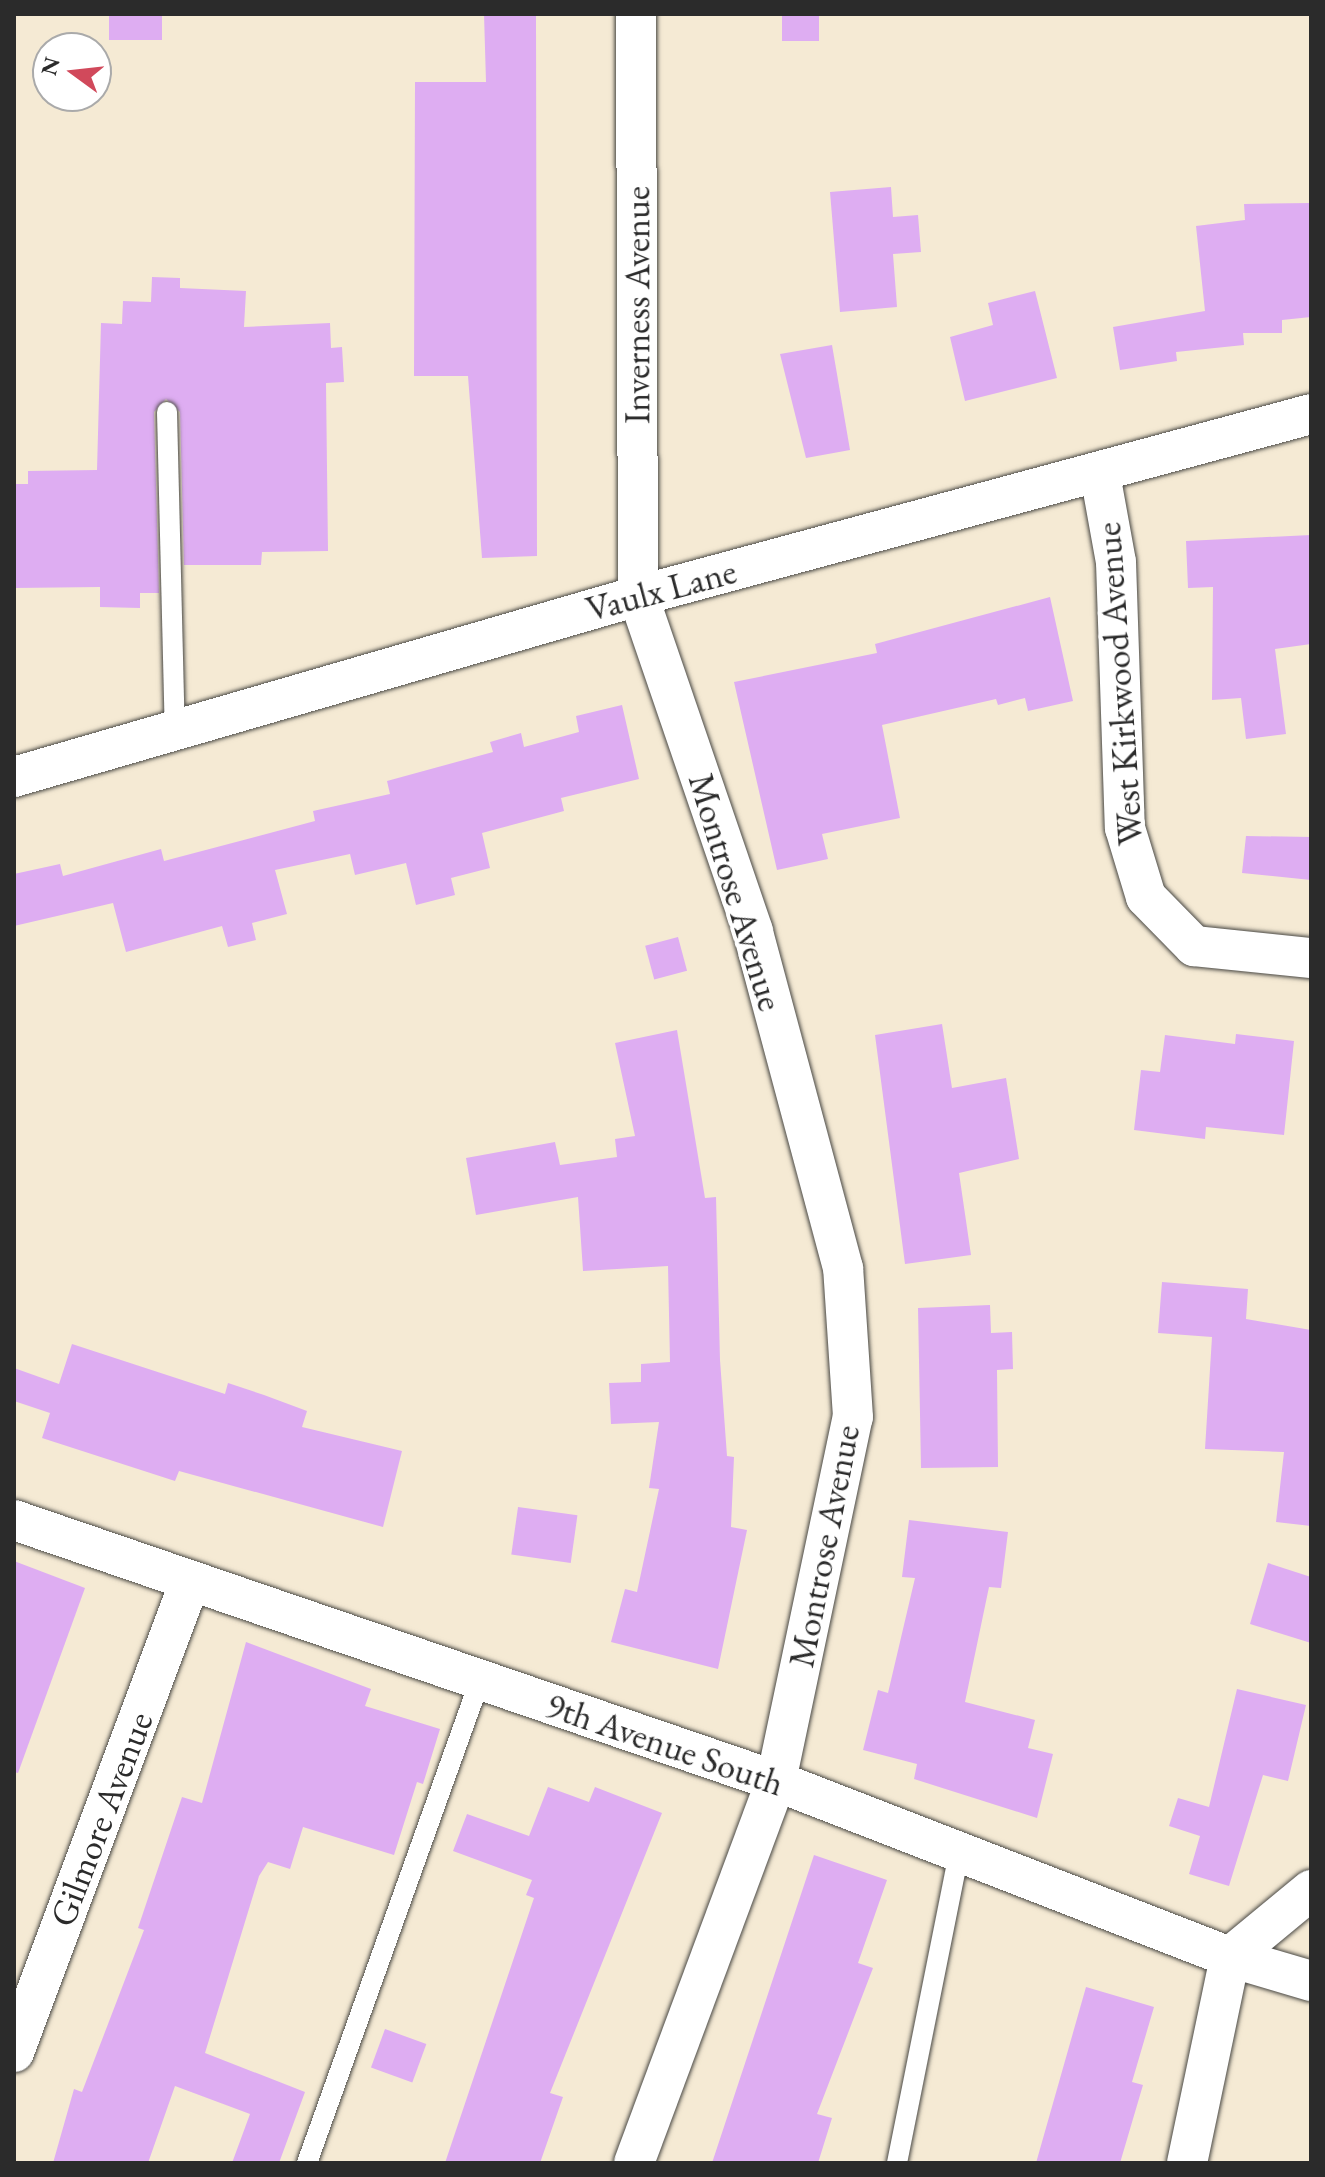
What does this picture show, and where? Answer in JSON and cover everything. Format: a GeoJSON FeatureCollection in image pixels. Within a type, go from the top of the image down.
{"type":"FeatureCollection","features":[{"type":"Feature","properties":{"kind":"street","name":"Inverness Avenue"},"geometry":{"type":"LineString","coordinates":[[636,14],[638,596]]}},
{"type":"Feature","properties":{"kind":"street","name":"Vaulx Lane"},"geometry":{"type":"LineString","coordinates":[[14,777],[638,596],[1100,474],[1311,414]]}},
{"type":"Feature","properties":{"kind":"street","name":"West Kirkwood Avenue"},"geometry":{"type":"LineString","coordinates":[[1100,474],[1116,562],[1125,828],[1146,897],[1194,946],[1311,958]]}},
{"type":"Feature","properties":{"kind":"street","name":"Montrose Avenue"},"geometry":{"type":"LineString","coordinates":[[634,2163],[776,1781],[853,1417],[843,1268],[753,931],[638,596]]}},
{"type":"Feature","properties":{"kind":"street","name":"9th Avenue South"},"geometry":{"type":"LineString","coordinates":[[14,1520],[189,1585],[776,1781],[1230,1957],[1311,1981]]}},
{"type":"Feature","properties":{"kind":"street","name":"Gilmore Avenue"},"geometry":{"type":"LineString","coordinates":[[14,2052],[189,1585]]}},
{"type":"Feature","properties":{"kind":"street"},"geometry":{"type":"LineString","coordinates":[[1187,2163],[1230,1957],[1311,1890]]}},
{"type":"Feature","properties":{"kind":"lane"},"geometry":{"type":"LineString","coordinates":[[167,412],[175,730]]}},
{"type":"Feature","properties":{"kind":"lane"},"geometry":{"type":"LineString","coordinates":[[307,2163],[480,1680]]}},
{"type":"Feature","properties":{"kind":"lane"},"geometry":{"type":"LineString","coordinates":[[897,2163],[959,1852]]}},
{"type":"Feature","properties":{"kind":"building"},"geometry":{"type":"Polygon","coordinates":[[[109,14],[162,14],[162,40],[112,40],[112,32],[109,32],[109,14]]]}},
{"type":"Feature","properties":{"kind":"building"},"geometry":{"type":"Polygon","coordinates":[[[484,14],[536,14],[537,556],[482,558],[468,376],[414,376],[415,82],[486,82],[484,14]]]}},
{"type":"Feature","properties":{"kind":"building"},"geometry":{"type":"Polygon","coordinates":[[[782,14],[819,14],[819,41],[782,41],[782,14]]]}},
{"type":"Feature","properties":{"kind":"building"},"geometry":{"type":"Polygon","coordinates":[[[891,187],[893,217],[918,215],[921,252],[893,254],[897,307],[840,312],[830,192],[891,187]]]}},
{"type":"Feature","properties":{"kind":"building"},"geometry":{"type":"Polygon","coordinates":[[[1311,203],[1311,317],[1282,320],[1282,333],[1243,333],[1244,345],[1176,352],[1177,361],[1120,370],[1113,327],[1205,311],[1196,226],[1245,220],[1244,204],[1311,203]]]}},
{"type":"Feature","properties":{"kind":"building"},"geometry":{"type":"Polygon","coordinates":[[[152,277],[180,278],[180,288],[246,291],[244,327],[330,323],[331,348],[342,347],[344,382],[326,383],[328,551],[262,552],[261,565],[184,565],[180,412],[166,399],[154,412],[159,593],[140,593],[140,608],[100,607],[100,587],[14,588],[14,484],[28,484],[28,471],[97,470],[101,323],[122,324],[123,301],[151,302],[152,277]]]}},
{"type":"Feature","properties":{"kind":"building"},"geometry":{"type":"Polygon","coordinates":[[[1035,291],[1057,378],[965,401],[950,337],[993,325],[988,303],[1035,291]]]}},
{"type":"Feature","properties":{"kind":"building"},"geometry":{"type":"Polygon","coordinates":[[[832,345],[850,450],[806,458],[780,354],[832,345]]]}},
{"type":"Feature","properties":{"kind":"building"},"geometry":{"type":"Polygon","coordinates":[[[1311,535],[1311,644],[1275,649],[1286,734],[1246,739],[1241,698],[1212,700],[1213,587],[1188,588],[1186,541],[1311,535]]]}},
{"type":"Feature","properties":{"kind":"building"},"geometry":{"type":"Polygon","coordinates":[[[1050,597],[1073,701],[1028,711],[1025,698],[998,705],[996,699],[882,725],[900,818],[822,834],[828,859],[777,870],[734,682],[877,653],[875,644],[1050,597]]]}},
{"type":"Feature","properties":{"kind":"building"},"geometry":{"type":"Polygon","coordinates":[[[622,705],[639,779],[561,798],[564,811],[482,833],[490,868],[451,878],[455,895],[416,905],[406,863],[355,875],[350,854],[275,870],[287,914],[252,923],[256,940],[228,947],[222,926],[126,952],[113,903],[14,926],[14,874],[60,864],[63,876],[161,849],[164,861],[315,821],[313,811],[390,794],[387,781],[493,752],[490,742],[521,733],[524,747],[579,732],[576,716],[622,705]]]}},
{"type":"Feature","properties":{"kind":"building"},"geometry":{"type":"Polygon","coordinates":[[[1246,836],[1311,837],[1311,880],[1242,873],[1246,836]]]}},
{"type":"Feature","properties":{"kind":"building"},"geometry":{"type":"Polygon","coordinates":[[[678,937],[687,971],[654,980],[645,946],[678,937]]]}},
{"type":"Feature","properties":{"kind":"building"},"geometry":{"type":"Polygon","coordinates":[[[942,1024],[952,1088],[1006,1078],[1019,1159],[959,1173],[971,1255],[905,1264],[875,1035],[942,1024]]]}},
{"type":"Feature","properties":{"kind":"building"},"geometry":{"type":"Polygon","coordinates":[[[677,1030],[705,1198],[716,1197],[720,1360],[727,1456],[734,1457],[731,1527],[747,1530],[718,1669],[611,1642],[625,1589],[637,1592],[659,1489],[649,1488],[659,1422],[611,1424],[609,1383],[641,1382],[641,1364],[670,1362],[668,1266],[583,1271],[578,1197],[476,1215],[466,1158],[555,1142],[560,1165],[617,1157],[615,1139],[635,1136],[615,1043],[677,1030]]]}},
{"type":"Feature","properties":{"kind":"building"},"geometry":{"type":"Polygon","coordinates":[[[1236,1034],[1294,1041],[1284,1135],[1206,1127],[1205,1139],[1134,1130],[1141,1070],[1160,1072],[1165,1035],[1235,1044],[1236,1034]]]}},
{"type":"Feature","properties":{"kind":"building"},"geometry":{"type":"Polygon","coordinates":[[[1162,1282],[1248,1289],[1246,1319],[1311,1330],[1311,1526],[1276,1522],[1284,1452],[1205,1449],[1212,1337],[1158,1333],[1162,1282]]]}},
{"type":"Feature","properties":{"kind":"building"},"geometry":{"type":"Polygon","coordinates":[[[990,1305],[991,1333],[1012,1332],[1013,1369],[997,1370],[998,1467],[921,1468],[918,1308],[990,1305]]]}},
{"type":"Feature","properties":{"kind":"building"},"geometry":{"type":"Polygon","coordinates":[[[72,1344],[225,1394],[228,1383],[307,1411],[302,1427],[402,1451],[383,1527],[179,1471],[175,1481],[42,1438],[50,1413],[14,1401],[14,1368],[59,1384],[72,1344]]]}},
{"type":"Feature","properties":{"kind":"building"},"geometry":{"type":"Polygon","coordinates":[[[518,1507],[577,1515],[571,1563],[511,1555],[518,1507]]]}},
{"type":"Feature","properties":{"kind":"building"},"geometry":{"type":"Polygon","coordinates":[[[909,1520],[1008,1532],[1001,1588],[989,1587],[965,1702],[1035,1720],[1028,1748],[1053,1754],[1037,1818],[914,1779],[917,1764],[863,1750],[878,1690],[888,1693],[915,1578],[902,1577],[909,1520]]]}},
{"type":"Feature","properties":{"kind":"building"},"geometry":{"type":"Polygon","coordinates":[[[14,1561],[85,1588],[18,1773],[14,1772],[14,1561]]]}},
{"type":"Feature","properties":{"kind":"building"},"geometry":{"type":"Polygon","coordinates":[[[1268,1563],[1311,1577],[1311,1643],[1250,1624],[1268,1563]]]}},
{"type":"Feature","properties":{"kind":"building"},"geometry":{"type":"Polygon","coordinates":[[[246,1642],[371,1689],[365,1706],[440,1729],[423,1784],[417,1782],[394,1855],[303,1827],[290,1869],[268,1862],[259,1876],[205,2053],[305,2092],[279,2163],[232,2163],[250,2114],[175,2086],[148,2163],[53,2163],[74,2089],[82,2092],[144,1930],[138,1928],[182,1797],[202,1803],[246,1642]]]}},
{"type":"Feature","properties":{"kind":"building"},"geometry":{"type":"Polygon","coordinates":[[[1237,1689],[1306,1705],[1288,1781],[1263,1775],[1229,1886],[1189,1874],[1200,1836],[1169,1826],[1178,1798],[1209,1807],[1237,1689]]]}},
{"type":"Feature","properties":{"kind":"building"},"geometry":{"type":"Polygon","coordinates":[[[548,1787],[589,1802],[595,1787],[662,1813],[550,2093],[563,2097],[540,2163],[445,2163],[534,1898],[526,1895],[532,1880],[453,1851],[467,1814],[529,1836],[548,1787]]]}},
{"type":"Feature","properties":{"kind":"building"},"geometry":{"type":"Polygon","coordinates":[[[814,1855],[887,1880],[858,1963],[873,1968],[817,2114],[832,2118],[818,2163],[712,2163],[814,1855]]]}},
{"type":"Feature","properties":{"kind":"building"},"geometry":{"type":"Polygon","coordinates":[[[1086,1987],[1154,2007],[1132,2082],[1143,2085],[1120,2163],[1036,2163],[1086,1987]]]}},
{"type":"Feature","properties":{"kind":"building"},"geometry":{"type":"Polygon","coordinates":[[[385,2029],[426,2044],[412,2083],[371,2068],[385,2029]]]}}]}
